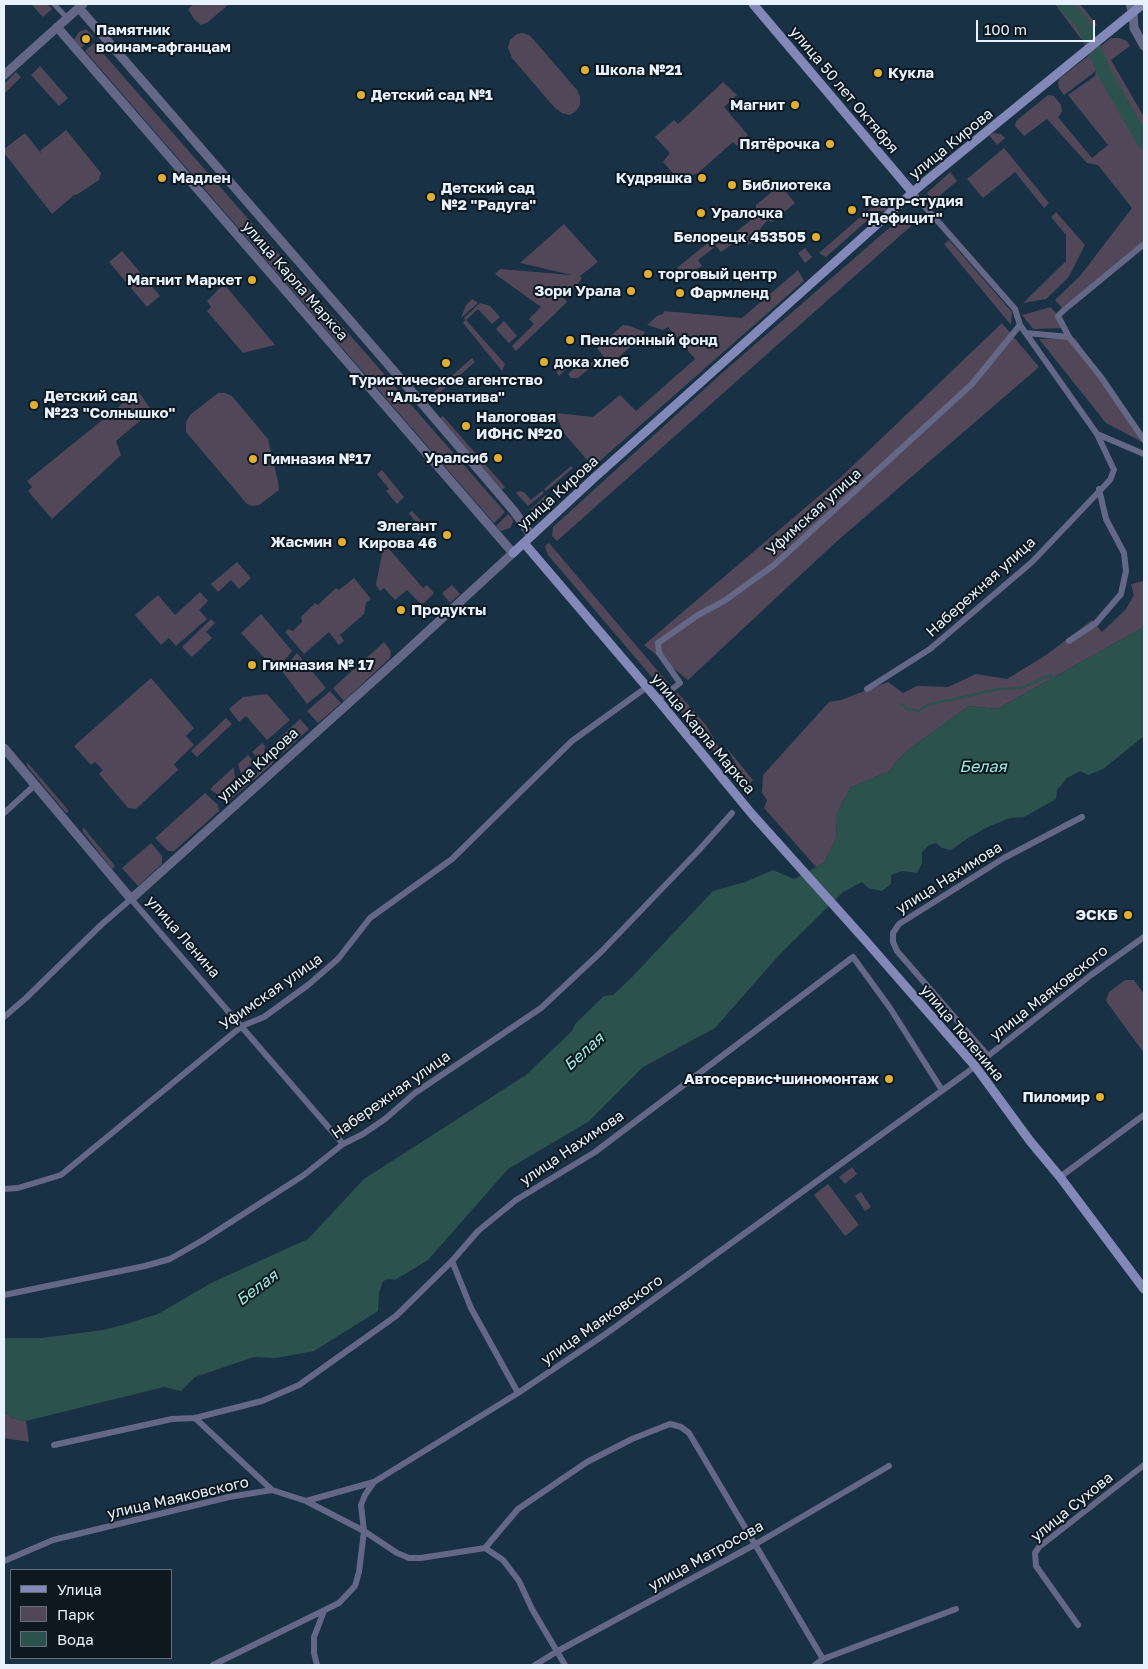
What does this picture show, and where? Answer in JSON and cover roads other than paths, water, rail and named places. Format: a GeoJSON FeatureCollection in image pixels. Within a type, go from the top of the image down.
{"type":"FeatureCollection","features":[{"type":"Feature","properties":{"kind":"main road","name":"улица 50 лет Октября"},"geometry":{"type":"LineString","coordinates":[[753,4],[913,193]]}},
{"type":"Feature","properties":{"kind":"main road","name":"улица Кирова"},"geometry":{"type":"LineString","coordinates":[[513,553],[948,162],[1104,36],[1131,8],[1143,4]]}},
{"type":"Feature","properties":{"kind":"main road","name":"улица Карла Маркса"},"geometry":{"type":"LineString","coordinates":[[524,542],[751,813],[865,940]]}},
{"type":"Feature","properties":{"kind":"main road","name":"улица Тюленина"},"geometry":{"type":"LineString","coordinates":[[865,940],[975,1066],[1144,1289]]}},
{"type":"Feature","properties":{"kind":"street"},"geometry":{"type":"LineString","coordinates":[[54,4],[67,18]]}},
{"type":"Feature","properties":{"kind":"street"},"geometry":{"type":"LineString","coordinates":[[4,75],[81,6]]}},
{"type":"Feature","properties":{"kind":"street","name":"улица Карла Маркса"},"geometry":{"type":"LineString","coordinates":[[81,6],[298,263],[513,510],[531,536]]}},
{"type":"Feature","properties":{"kind":"street"},"geometry":{"type":"LineString","coordinates":[[1131,8],[1134,28],[1144,46]]}},
{"type":"Feature","properties":{"kind":"street","name":"улица Карла Маркса"},"geometry":{"type":"LineString","coordinates":[[57,27],[513,553]]}},
{"type":"Feature","properties":{"kind":"street","name":"улица 50 лет Октября"},"geometry":{"type":"LineString","coordinates":[[913,193],[1016,309],[1020,325],[1097,434],[1114,470]]}},
{"type":"Feature","properties":{"kind":"street"},"geometry":{"type":"LineString","coordinates":[[1143,245],[1058,316],[1069,337],[1102,377],[1144,440]]}},
{"type":"Feature","properties":{"kind":"street","name":"Уфимская улица"},"geometry":{"type":"LineString","coordinates":[[658,700],[680,682],[659,653],[658,642],[698,614],[724,601],[774,565],[972,384],[1020,325]]}},
{"type":"Feature","properties":{"kind":"street"},"geometry":{"type":"LineString","coordinates":[[1026,332],[1069,337]]}},
{"type":"Feature","properties":{"kind":"street"},"geometry":{"type":"LineString","coordinates":[[1097,434],[1144,454]]}},
{"type":"Feature","properties":{"kind":"street","name":"Набережная улица"},"geometry":{"type":"LineString","coordinates":[[867,689],[930,649],[1032,562],[1099,489],[1110,480],[1114,470]]}},
{"type":"Feature","properties":{"kind":"street"},"geometry":{"type":"LineString","coordinates":[[1069,641],[1096,623],[1121,594],[1126,571],[1124,553],[1106,519],[1099,489]]}},
{"type":"Feature","properties":{"kind":"street","name":"улица Кирова"},"geometry":{"type":"LineString","coordinates":[[4,1017],[101,925],[415,644],[513,553]]}},
{"type":"Feature","properties":{"kind":"street","name":"Уфимская улица"},"geometry":{"type":"LineString","coordinates":[[4,1189],[18,1188],[62,1175],[242,1026],[264,1017],[308,986],[338,959],[370,918],[452,859],[572,741],[647,687]]}},
{"type":"Feature","properties":{"kind":"street","name":"улица Ленина"},"geometry":{"type":"LineString","coordinates":[[4,748],[131,899],[343,1144]]}},
{"type":"Feature","properties":{"kind":"street"},"geometry":{"type":"LineString","coordinates":[[4,813],[35,785]]}},
{"type":"Feature","properties":{"kind":"street","name":"Набережная улица"},"geometry":{"type":"LineString","coordinates":[[4,1294],[145,1266],[170,1259],[304,1175],[343,1144],[363,1134],[385,1119],[415,1093],[541,1008],[601,952],[732,813]]}},
{"type":"Feature","properties":{"kind":"street","name":"улица Нахимова"},"geometry":{"type":"LineString","coordinates":[[988,1056],[897,952],[893,942],[893,933],[899,924],[1004,858],[1082,817]]}},
{"type":"Feature","properties":{"kind":"street","name":"улица Маяковского"},"geometry":{"type":"LineString","coordinates":[[4,1561],[53,1540],[229,1497],[272,1490],[306,1501],[374,1482],[518,1394],[608,1333],[975,1066],[1091,975],[1144,937]]}},
{"type":"Feature","properties":{"kind":"street","name":"улица Нахимова"},"geometry":{"type":"LineString","coordinates":[[54,1445],[172,1419],[195,1418],[262,1400],[299,1385],[396,1316],[452,1261],[478,1230],[516,1200],[595,1152],[853,957],[890,1008],[942,1090]]}},
{"type":"Feature","properties":{"kind":"street"},"geometry":{"type":"LineString","coordinates":[[1060,1177],[1144,1116]]}},
{"type":"Feature","properties":{"kind":"street"},"geometry":{"type":"LineString","coordinates":[[452,1261],[471,1308],[518,1394]]}},
{"type":"Feature","properties":{"kind":"street"},"geometry":{"type":"LineString","coordinates":[[195,1418],[272,1490]]}},
{"type":"Feature","properties":{"kind":"street"},"geometry":{"type":"LineString","coordinates":[[306,1501],[409,1558],[421,1558],[485,1548],[518,1509],[586,1462],[632,1439],[670,1424],[682,1427],[690,1433],[754,1545],[823,1659]]}},
{"type":"Feature","properties":{"kind":"street","name":"улица Сухова"},"geometry":{"type":"LineString","coordinates":[[1078,1625],[1036,1566],[1035,1553],[1039,1547],[1144,1465]]}},
{"type":"Feature","properties":{"kind":"street","name":"улица Матросова"},"geometry":{"type":"LineString","coordinates":[[535,1665],[754,1545],[889,1466]]}},
{"type":"Feature","properties":{"kind":"street"},"geometry":{"type":"LineString","coordinates":[[213,1665],[324,1611],[338,1603],[355,1586],[359,1572],[364,1532],[362,1505],[365,1496],[374,1482]]}},
{"type":"Feature","properties":{"kind":"street"},"geometry":{"type":"LineString","coordinates":[[485,1548],[503,1560],[519,1581],[532,1609],[565,1665]]}},
{"type":"Feature","properties":{"kind":"street"},"geometry":{"type":"LineString","coordinates":[[815,1665],[823,1659],[956,1609]]}},
{"type":"Feature","properties":{"kind":"street"},"geometry":{"type":"LineString","coordinates":[[317,1665],[314,1653],[314,1637],[324,1611]]}},
{"type":"Feature","properties":{"kind":"water","name":"Белая"},"geometry":{"type":"Polygon","coordinates":[[[1144,627],[1144,736],[1103,769],[1088,775],[1080,771],[1067,778],[1057,790],[1056,799],[1024,817],[1010,818],[990,826],[951,850],[942,848],[936,843],[929,845],[922,852],[922,863],[917,873],[902,871],[891,875],[891,884],[882,891],[868,888],[862,882],[843,892],[780,954],[715,1028],[643,1067],[588,1122],[508,1169],[428,1260],[395,1280],[383,1281],[379,1293],[378,1311],[314,1351],[276,1358],[254,1357],[195,1377],[181,1391],[164,1387],[26,1421],[11,1418],[4,1411],[4,1338],[42,1338],[103,1330],[158,1314],[211,1283],[308,1239],[364,1179],[526,1075],[572,1031],[575,1024],[604,996],[613,995],[632,977],[713,891],[745,882],[773,870],[794,879],[824,863],[836,838],[837,813],[851,787],[888,772],[905,752],[969,706],[997,709],[1144,627]]]}},
{"type":"Feature","properties":{"kind":"waterway"},"geometry":{"type":"LineString","coordinates":[[1064,4],[1082,22],[1105,74],[1144,142]]}},
{"type":"Feature","properties":{"kind":"waterway"},"geometry":{"type":"LineString","coordinates":[[901,704],[908,709],[919,711],[927,705],[999,689],[1021,688],[1050,675],[1054,680]]}},
{"type":"Feature","properties":{"kind":"place","name":"Памятник воинам-афганцам"},"geometry":{"type":"Point","coordinates":[86,39]}},
{"type":"Feature","properties":{"kind":"place","name":"Школа №21"},"geometry":{"type":"Point","coordinates":[585,70]}},
{"type":"Feature","properties":{"kind":"place","name":"Кукла"},"geometry":{"type":"Point","coordinates":[878,73]}},
{"type":"Feature","properties":{"kind":"place","name":"Детский сад №1"},"geometry":{"type":"Point","coordinates":[361,95]}},
{"type":"Feature","properties":{"kind":"place","name":"Магнит"},"geometry":{"type":"Point","coordinates":[795,105]}},
{"type":"Feature","properties":{"kind":"place","name":"Пятёрочка"},"geometry":{"type":"Point","coordinates":[830,144]}},
{"type":"Feature","properties":{"kind":"place","name":"Мадлен"},"geometry":{"type":"Point","coordinates":[162,178]}},
{"type":"Feature","properties":{"kind":"place","name":"Кудряшка"},"geometry":{"type":"Point","coordinates":[702,178]}},
{"type":"Feature","properties":{"kind":"place","name":"Библиотека"},"geometry":{"type":"Point","coordinates":[732,185]}},
{"type":"Feature","properties":{"kind":"place","name":"Детский сад №2 \"Радуга\""},"geometry":{"type":"Point","coordinates":[431,197]}},
{"type":"Feature","properties":{"kind":"place","name":"Театр-студия \"Дефицит\""},"geometry":{"type":"Point","coordinates":[852,210]}},
{"type":"Feature","properties":{"kind":"place","name":"Уралочка"},"geometry":{"type":"Point","coordinates":[701,213]}},
{"type":"Feature","properties":{"kind":"place","name":"Белорецк 453505"},"geometry":{"type":"Point","coordinates":[816,237]}},
{"type":"Feature","properties":{"kind":"place","name":"торговый центр"},"geometry":{"type":"Point","coordinates":[648,274]}},
{"type":"Feature","properties":{"kind":"place","name":"Магнит Маркет"},"geometry":{"type":"Point","coordinates":[252,280]}},
{"type":"Feature","properties":{"kind":"place","name":"Зори Урала"},"geometry":{"type":"Point","coordinates":[631,291]}},
{"type":"Feature","properties":{"kind":"place","name":"Фармленд"},"geometry":{"type":"Point","coordinates":[680,293]}},
{"type":"Feature","properties":{"kind":"place","name":"Пенсионный фонд"},"geometry":{"type":"Point","coordinates":[570,340]}},
{"type":"Feature","properties":{"kind":"place","name":"дока хлеб"},"geometry":{"type":"Point","coordinates":[544,362]}},
{"type":"Feature","properties":{"kind":"place","name":"Туристическое агентство \"Альтернатива\""},"geometry":{"type":"Point","coordinates":[446,363]}},
{"type":"Feature","properties":{"kind":"place","name":"Детский сад №23 \"Солнышко\""},"geometry":{"type":"Point","coordinates":[34,405]}},
{"type":"Feature","properties":{"kind":"place","name":"Налоговая ИФНС №20"},"geometry":{"type":"Point","coordinates":[466,426]}},
{"type":"Feature","properties":{"kind":"place","name":"Уралсиб"},"geometry":{"type":"Point","coordinates":[498,458]}},
{"type":"Feature","properties":{"kind":"place","name":"Гимназия №17"},"geometry":{"type":"Point","coordinates":[253,459]}},
{"type":"Feature","properties":{"kind":"place","name":"Элегант Кирова 46"},"geometry":{"type":"Point","coordinates":[447,535]}},
{"type":"Feature","properties":{"kind":"place","name":"Жасмин"},"geometry":{"type":"Point","coordinates":[342,542]}},
{"type":"Feature","properties":{"kind":"place","name":"Продукты"},"geometry":{"type":"Point","coordinates":[401,610]}},
{"type":"Feature","properties":{"kind":"place","name":"Гимназия № 17"},"geometry":{"type":"Point","coordinates":[252,665]}},
{"type":"Feature","properties":{"kind":"place","name":"ЭСКБ"},"geometry":{"type":"Point","coordinates":[1128,915]}},
{"type":"Feature","properties":{"kind":"place","name":"Автосервис+шиномонтаж"},"geometry":{"type":"Point","coordinates":[889,1079]}},
{"type":"Feature","properties":{"kind":"place","name":"Пиломир"},"geometry":{"type":"Point","coordinates":[1100,1097]}}]}
